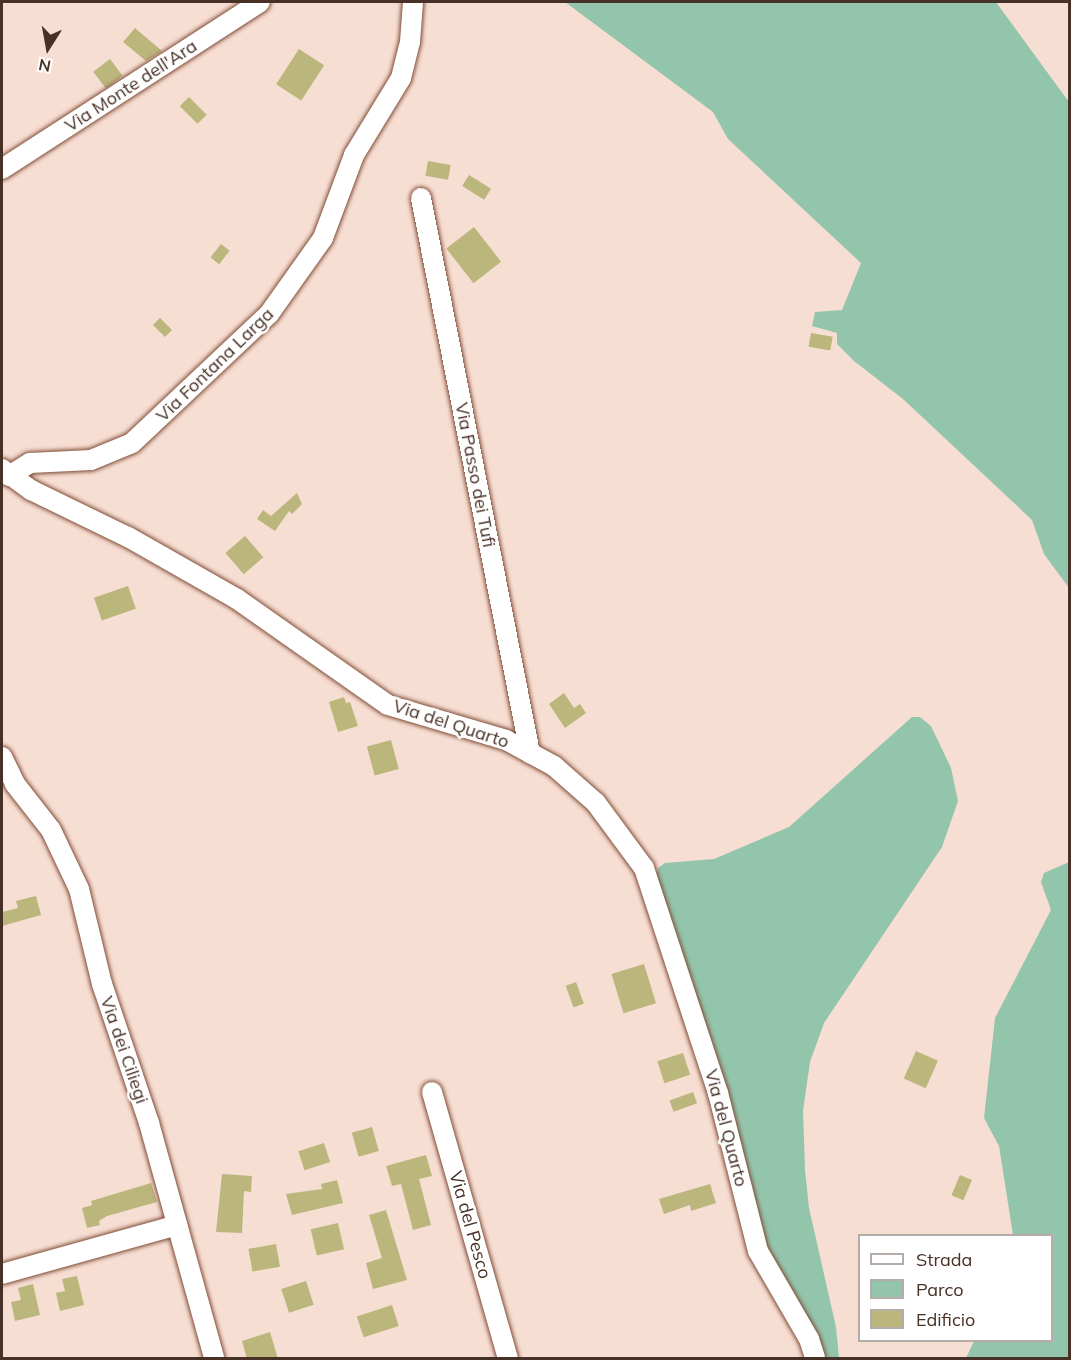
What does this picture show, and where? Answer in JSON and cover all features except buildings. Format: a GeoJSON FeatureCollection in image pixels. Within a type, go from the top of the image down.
{"type":"FeatureCollection","features":[{"type":"Feature","properties":{"kind":"street","name":"Via Monte dell'Ara"},"geometry":{"type":"LineString","coordinates":[[2,169],[260,2]]}},
{"type":"Feature","properties":{"kind":"street","name":"Via Fontana Larga"},"geometry":{"type":"LineString","coordinates":[[5,473],[26,464],[91,460],[132,444],[269,314],[323,238],[354,155],[402,78],[410,48],[413,2]]}},
{"type":"Feature","properties":{"kind":"street","name":"Via Passo dei Tufi"},"geometry":{"type":"LineString","coordinates":[[421,198],[530,753]]}},
{"type":"Feature","properties":{"kind":"street","name":"Via del Quarto"},"geometry":{"type":"LineString","coordinates":[[5,473],[237,599],[388,705],[486,732],[530,753],[587,794],[642,863],[715,1085],[758,1251],[809,1340],[815,1359]]}},
{"type":"Feature","properties":{"kind":"street","name":"Via dei Ciliegi"},"geometry":{"type":"LineString","coordinates":[[2,757],[15,784],[51,830],[79,889],[102,984],[149,1123],[214,1359]]}},
{"type":"Feature","properties":{"kind":"street","name":"Via del Pesco"},"geometry":{"type":"LineString","coordinates":[[432,1092],[508,1359]]}},
{"type":"Feature","properties":{"kind":"street"},"geometry":{"type":"LineString","coordinates":[[2,1274],[177,1225]]}},
{"type":"Feature","properties":{"kind":"green space"},"geometry":{"type":"Polygon","coordinates":[[[565,2],[996,2],[1069,102],[1069,588],[1044,554],[1032,520],[903,399],[854,361],[837,344],[837,333],[812,326],[815,312],[842,310],[861,263],[728,139],[713,112],[565,2]]]}},
{"type":"Feature","properties":{"kind":"green space"},"geometry":{"type":"Polygon","coordinates":[[[912,717],[920,717],[931,726],[951,768],[958,801],[942,847],[824,1023],[810,1062],[803,1111],[805,1170],[809,1208],[836,1327],[839,1358],[818,1358],[757,1230],[656,879],[658,868],[665,863],[714,859],[789,827],[912,717]]]}},
{"type":"Feature","properties":{"kind":"green space"},"geometry":{"type":"Polygon","coordinates":[[[1069,862],[1069,1358],[966,1358],[974,1342],[1053,1342],[1053,1234],[1013,1234],[999,1146],[984,1118],[995,1018],[1051,910],[1041,882],[1044,873],[1069,862]]]}}]}
